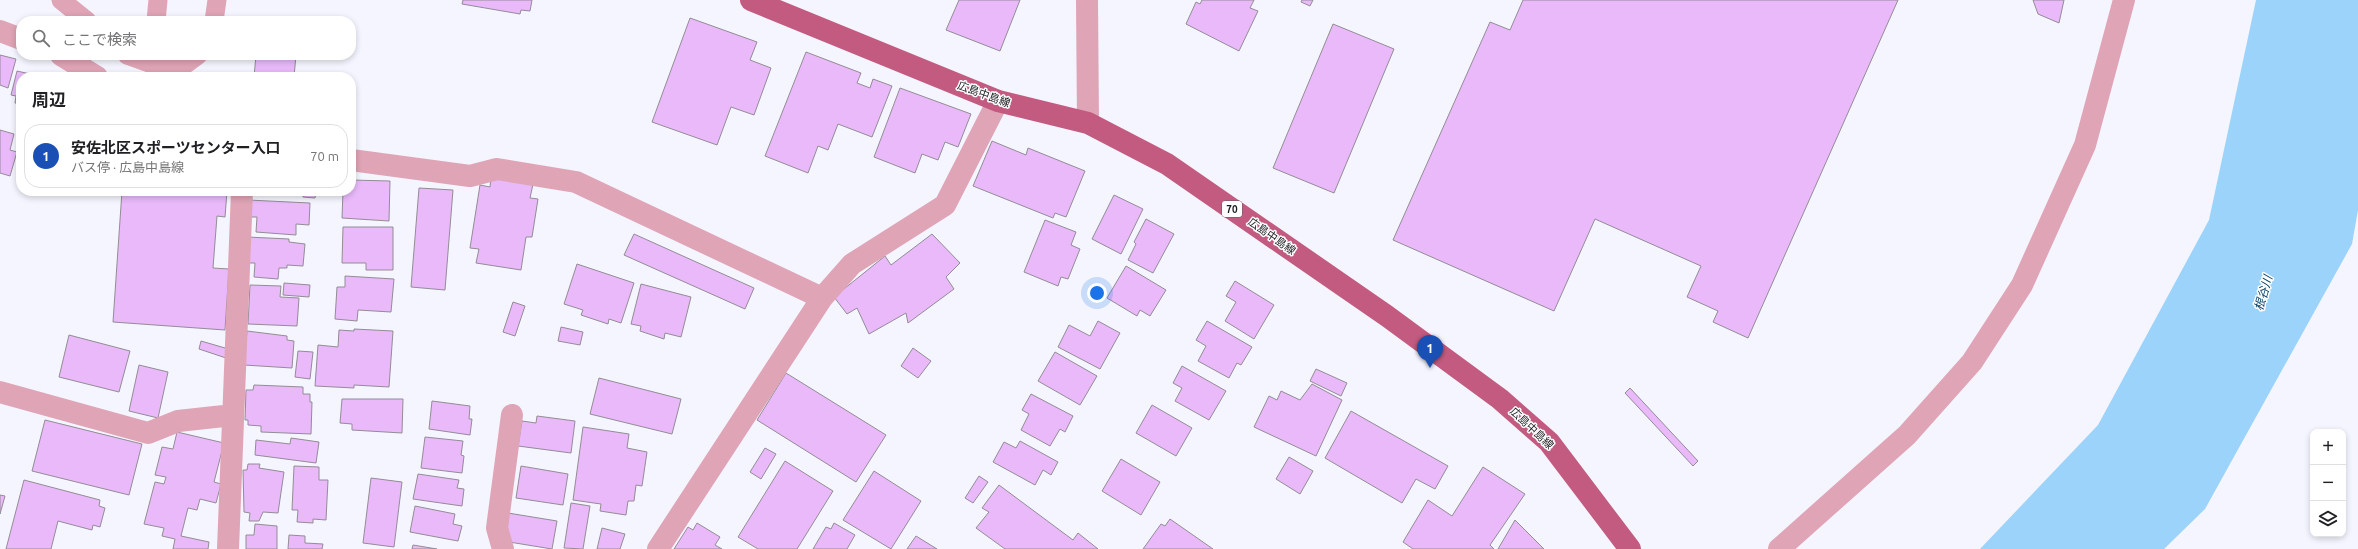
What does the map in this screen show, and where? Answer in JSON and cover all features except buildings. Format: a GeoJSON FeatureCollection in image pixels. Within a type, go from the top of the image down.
{"type":"FeatureCollection","features":[{"type":"Feature","properties":{"kind":"main road","name":"広島中島線"},"geometry":{"type":"LineString","coordinates":[[751,0],[998,101],[1088,123],[1167,164],[1387,316],[1500,399],[1549,442],[1630,549]]}},
{"type":"Feature","properties":{"kind":"street"},"geometry":{"type":"LineString","coordinates":[[1087,0],[1088,123]]}},
{"type":"Feature","properties":{"kind":"street"},"geometry":{"type":"LineString","coordinates":[[1779,549],[1907,435],[1972,362],[2022,285],[2085,145],[2124,0]]}},
{"type":"Feature","properties":{"kind":"street"},"geometry":{"type":"LineString","coordinates":[[0,31],[16,37]]}},
{"type":"Feature","properties":{"kind":"street"},"geometry":{"type":"LineString","coordinates":[[68,60],[89,72]]}},
{"type":"Feature","properties":{"kind":"street"},"geometry":{"type":"LineString","coordinates":[[658,549],[822,298],[852,264],[945,205],[998,101]]}},
{"type":"Feature","properties":{"kind":"street"},"geometry":{"type":"LineString","coordinates":[[356,161],[470,176],[497,169],[576,182],[822,298]]}},
{"type":"Feature","properties":{"kind":"street"},"geometry":{"type":"LineString","coordinates":[[228,549],[242,196]]}},
{"type":"Feature","properties":{"kind":"street"},"geometry":{"type":"LineString","coordinates":[[0,392],[148,433],[178,421],[233,415]]}},
{"type":"Feature","properties":{"kind":"street"},"geometry":{"type":"LineString","coordinates":[[503,549],[497,528],[512,415]]}},
{"type":"Feature","properties":{"kind":"lane"},"geometry":{"type":"LineString","coordinates":[[62,0],[81,16]]}},
{"type":"Feature","properties":{"kind":"lane"},"geometry":{"type":"LineString","coordinates":[[156,16],[158,0]]}},
{"type":"Feature","properties":{"kind":"lane"},"geometry":{"type":"LineString","coordinates":[[215,16],[217,0]]}},
{"type":"Feature","properties":{"kind":"lane"},"geometry":{"type":"LineString","coordinates":[[152,60],[183,66],[191,60]]}},
{"type":"Feature","properties":{"kind":"water","name":"根谷川"},"geometry":{"type":"Polygon","coordinates":[[[2256,0],[2358,0],[2358,210],[2352,244],[2205,509],[2164,549],[1980,549],[2098,425],[2209,220],[2256,0]]]}},
{"type":"Feature","properties":{"kind":"place","name":"安佐北区スポーツセンター入口"},"geometry":{"type":"Point","coordinates":[1430,368]}}]}
